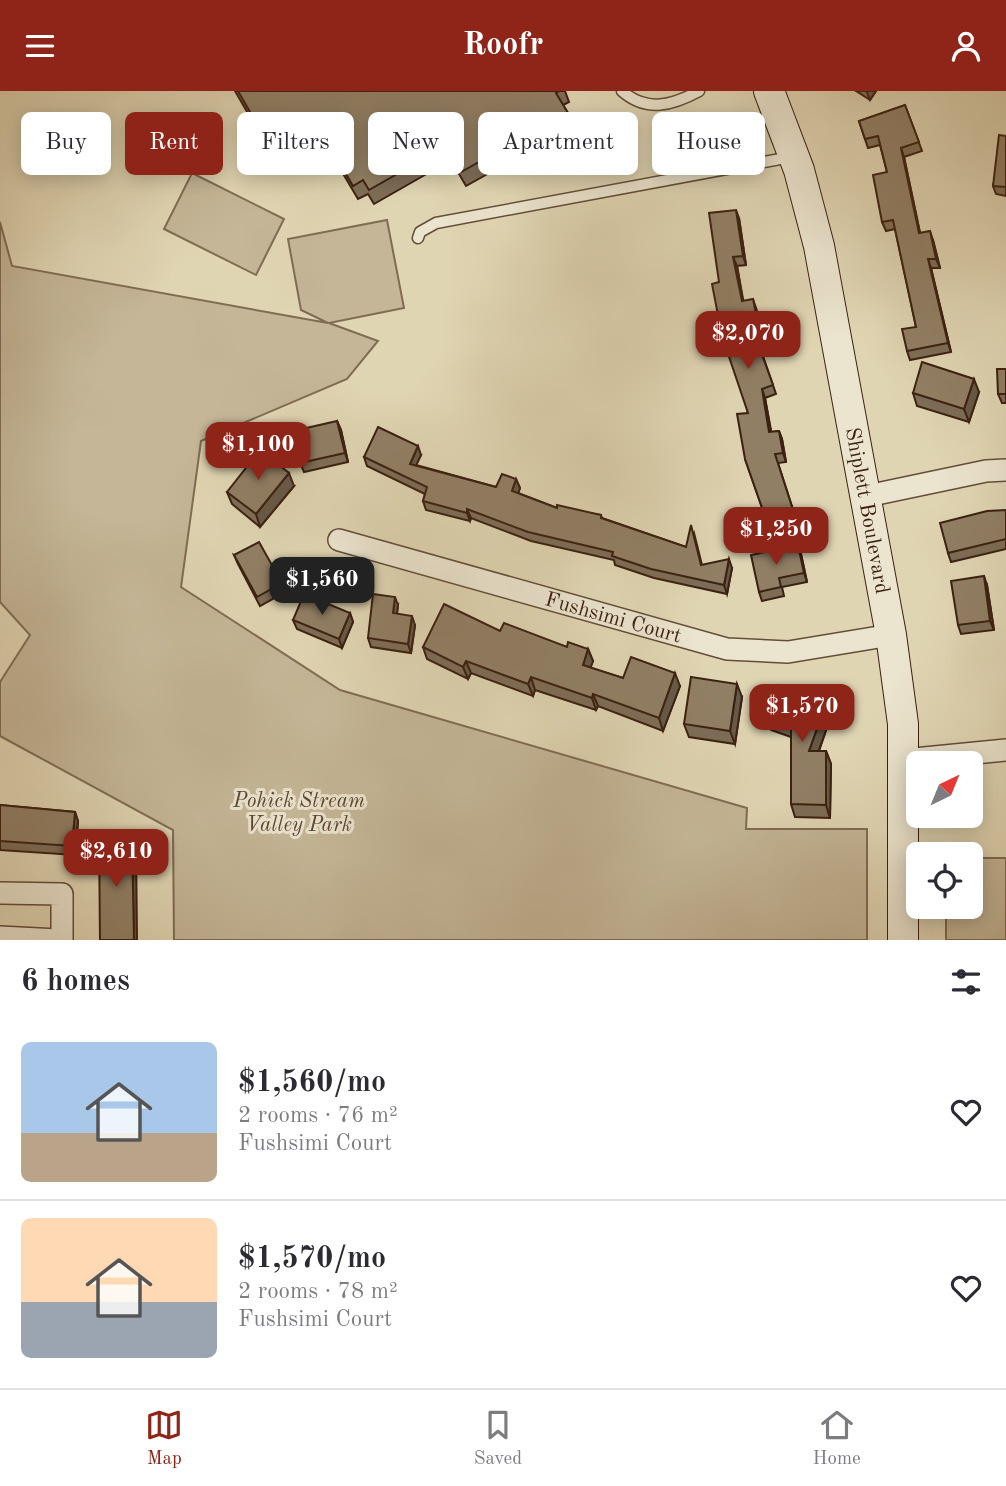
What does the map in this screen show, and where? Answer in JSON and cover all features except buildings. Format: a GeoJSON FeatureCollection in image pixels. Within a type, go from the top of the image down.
{"type":"FeatureCollection","features":[{"type":"Feature","properties":{"kind":"street","name":"Shiplett Boulevard"},"geometry":{"type":"LineString","coordinates":[[769,91],[794,156],[819,246],[867,496],[900,691],[904,760],[904,940]]}},
{"type":"Feature","properties":{"kind":"street"},"geometry":{"type":"LineString","coordinates":[[867,496],[986,471],[1006,470]]}},
{"type":"Feature","properties":{"kind":"street","name":"Fushsimi Court"},"geometry":{"type":"LineString","coordinates":[[339,540],[727,649],[788,652],[891,635]]}},
{"type":"Feature","properties":{"kind":"street"},"geometry":{"type":"LineString","coordinates":[[904,760],[1006,750]]}},
{"type":"Feature","properties":{"kind":"street"},"geometry":{"type":"LineString","coordinates":[[0,893],[62,894],[60,940],[0,937]]}},
{"type":"Feature","properties":{"kind":"lane"},"geometry":{"type":"LineString","coordinates":[[622,91],[652,106],[673,105],[699,91]]}},
{"type":"Feature","properties":{"kind":"lane"},"geometry":{"type":"LineString","coordinates":[[418,237],[421,232],[436,223],[794,156]]}},
{"type":"Feature","properties":{"kind":"green space"},"geometry":{"type":"Polygon","coordinates":[[[191,175],[196,175],[284,219],[256,275],[164,229],[191,175]]]}},
{"type":"Feature","properties":{"kind":"green space","name":"Pohick Stream Valley Park"},"geometry":{"type":"Polygon","coordinates":[[[387,220],[404,308],[329,323],[378,341],[347,379],[201,441],[181,587],[340,690],[747,808],[746,829],[867,829],[867,940],[174,940],[173,830],[0,736],[0,682],[30,635],[0,602],[0,222],[12,266],[328,323],[301,310],[288,239],[387,220]]]}},
{"type":"Feature","properties":{"kind":"green space"},"geometry":{"type":"Polygon","coordinates":[[[983,858],[1006,858],[1006,940],[946,940],[946,919],[983,919],[983,858]]]}}]}
